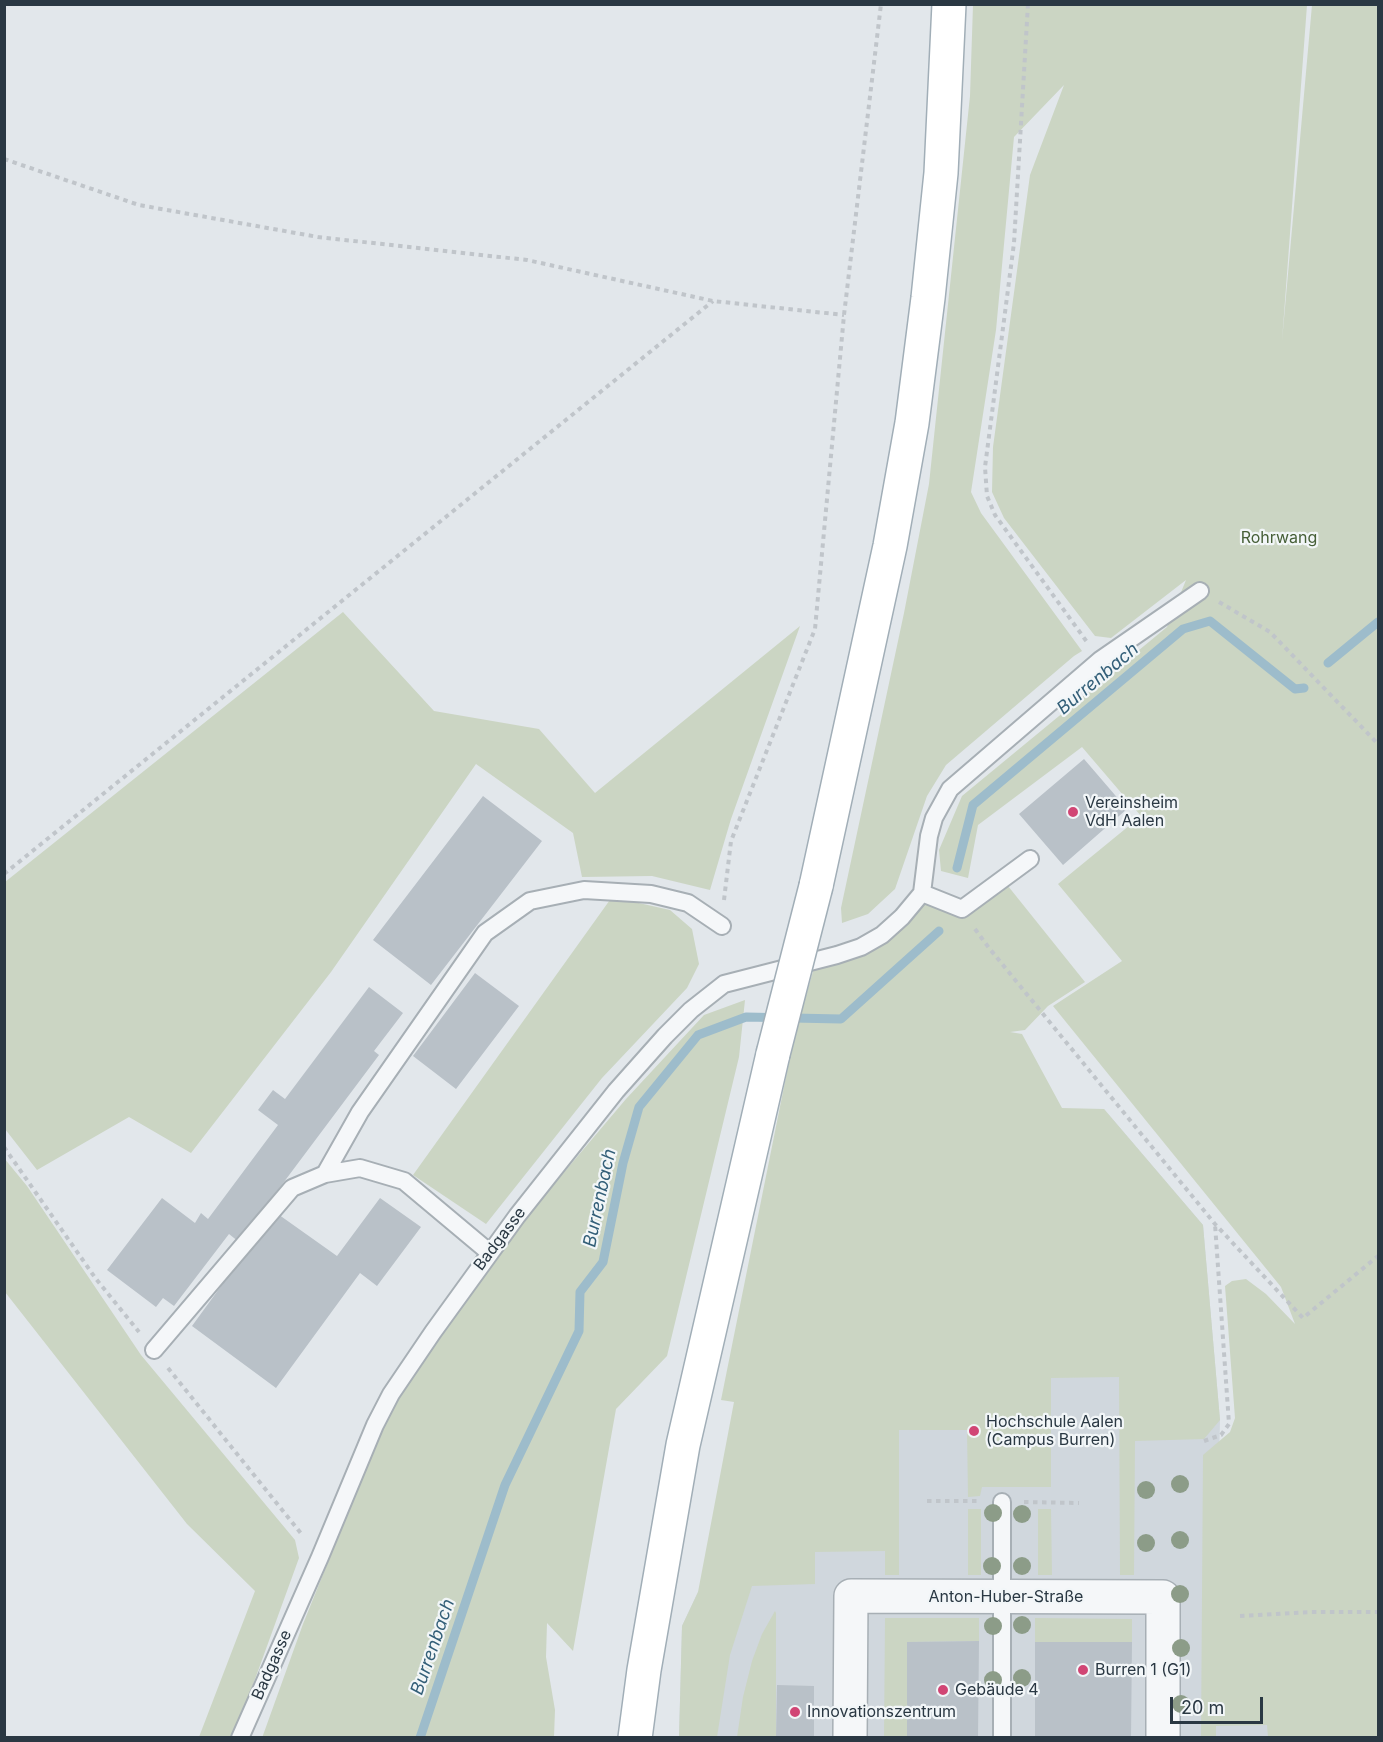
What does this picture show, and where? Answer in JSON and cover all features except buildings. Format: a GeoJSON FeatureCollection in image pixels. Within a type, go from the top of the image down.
{"type":"FeatureCollection","features":[{"type":"Feature","properties":{"kind":"main road"},"geometry":{"type":"LineString","coordinates":[[635,1737],[644,1670],[683,1445],[773,1054],[816,886],[890,546],[912,423],[928,298],[941,173],[949,4]]}},
{"type":"Feature","properties":{"kind":"street","name":"Anton-Huber-Straße"},"geometry":{"type":"LineString","coordinates":[[850,1737],[851,1596],[1163,1597],[1163,1737]]}},
{"type":"Feature","properties":{"kind":"lane"},"geometry":{"type":"LineString","coordinates":[[1030,859],[962,909],[922,893],[929,836],[934,818],[950,789],[1100,660],[1200,591]]}},
{"type":"Feature","properties":{"kind":"lane"},"geometry":{"type":"LineString","coordinates":[[325,1174],[360,1112],[485,933],[530,901],[584,890],[651,894],[688,903],[722,926]]}},
{"type":"Feature","properties":{"kind":"lane","name":"Badgasse"},"geometry":{"type":"LineString","coordinates":[[240,1737],[391,1394],[490,1253],[616,1091],[691,1010],[724,984],[837,955],[861,946],[882,935],[902,917],[922,893]]}},
{"type":"Feature","properties":{"kind":"lane"},"geometry":{"type":"LineString","coordinates":[[154,1350],[292,1188],[325,1174],[360,1168],[404,1181],[490,1253]]}},
{"type":"Feature","properties":{"kind":"lane"},"geometry":{"type":"LineString","coordinates":[[1002,1502],[1002,1737]]}},
{"type":"Feature","properties":{"kind":"path"},"geometry":{"type":"LineString","coordinates":[[722,926],[731,841],[815,629],[844,315],[881,4]]}},
{"type":"Feature","properties":{"kind":"path"},"geometry":{"type":"LineString","coordinates":[[1028,4],[1014,243],[985,467],[987,496],[995,515],[1100,660]]}},
{"type":"Feature","properties":{"kind":"path"},"geometry":{"type":"LineString","coordinates":[[4,159],[139,205],[318,237],[527,260],[713,301],[844,315]]}},
{"type":"Feature","properties":{"kind":"path"},"geometry":{"type":"LineString","coordinates":[[4,874],[713,301]]}},
{"type":"Feature","properties":{"kind":"path"},"geometry":{"type":"LineString","coordinates":[[1200,591],[1270,632],[1378,744]]}},
{"type":"Feature","properties":{"kind":"path"},"geometry":{"type":"LineString","coordinates":[[962,909],[989,948],[1215,1224],[1303,1318],[1378,1256]]}},
{"type":"Feature","properties":{"kind":"path"},"geometry":{"type":"LineString","coordinates":[[1204,1441],[1221,1435],[1229,1424],[1215,1224]]}},
{"type":"Feature","properties":{"kind":"path"},"geometry":{"type":"LineString","coordinates":[[1240,1616],[1311,1612],[1378,1612]]}},
{"type":"Feature","properties":{"kind":"shaded area","name":"Hochschule Aalen (Campus Burren)"},"geometry":{"type":"Polygon","coordinates":[[[1104,1109],[1203,1225],[1220,1420],[1216,1586],[1322,1737],[679,1738],[682,1626],[698,1592],[1104,1109]]]}},
{"type":"Feature","properties":{"kind":"green space","name":"Rohrwang"},"geometry":{"type":"Polygon","coordinates":[[[973,5],[1307,5],[1282,341],[1312,5],[1378,5],[1378,1737],[1268,1737],[1267,1725],[1216,1726],[1216,1737],[1201,1737],[1203,1455],[1230,1432],[1235,1418],[1225,1286],[1232,1281],[1246,1279],[1266,1294],[1295,1324],[1281,1287],[1053,1006],[1122,961],[1058,884],[1141,816],[1082,747],[978,825],[968,878],[941,871],[939,850],[962,796],[1167,627],[1186,580],[1111,638],[1095,636],[1004,518],[992,492],[993,447],[1030,175],[1064,85],[1014,137],[996,330],[971,492],[981,513],[1082,651],[946,765],[927,796],[895,889],[868,914],[842,923],[841,908],[929,484],[970,96],[973,5]]]}},
{"type":"Feature","properties":{"kind":"green space"},"geometry":{"type":"Polygon","coordinates":[[[343,612],[434,711],[539,729],[595,793],[800,626],[731,819],[710,890],[652,876],[582,877],[573,833],[476,764],[331,972],[191,1153],[129,1117],[37,1170],[5,1129],[5,882],[343,612]]]}},
{"type":"Feature","properties":{"kind":"green space"},"geometry":{"type":"Polygon","coordinates":[[[1008,886],[1085,982],[1048,1006],[1025,1030],[1010,1032],[1022,1034],[1062,1108],[1104,1109],[1203,1225],[1220,1420],[1204,1439],[1135,1441],[1134,1575],[1120,1575],[1119,1377],[1051,1378],[1051,1487],[982,1487],[980,1496],[968,1497],[967,1430],[899,1430],[899,1575],[885,1575],[885,1551],[815,1552],[815,1584],[752,1586],[730,1655],[717,1737],[679,1738],[682,1626],[698,1592],[734,1402],[721,1400],[794,1037],[814,968],[925,900],[960,915],[1008,886]]]}},
{"type":"Feature","properties":{"kind":"green space"},"geometry":{"type":"Polygon","coordinates":[[[612,897],[670,910],[692,929],[699,964],[687,988],[602,1078],[486,1224],[413,1175],[612,897]]]}},
{"type":"Feature","properties":{"kind":"green space"},"geometry":{"type":"Polygon","coordinates":[[[745,1000],[739,1057],[667,1356],[616,1409],[573,1651],[547,1623],[546,1657],[555,1710],[554,1737],[262,1738],[303,1624],[391,1406],[489,1261],[626,1099],[704,1015],[745,1000]]]}},
{"type":"Feature","properties":{"kind":"green space"},"geometry":{"type":"Polygon","coordinates":[[[4,1158],[27,1186],[141,1355],[295,1540],[299,1558],[234,1737],[199,1737],[255,1591],[187,1524],[5,1292],[4,1158]]]}},
{"type":"Feature","properties":{"kind":"green space"},"geometry":{"type":"Polygon","coordinates":[[[968,1509],[981,1509],[981,1575],[968,1575],[968,1509]]]}},
{"type":"Feature","properties":{"kind":"green space"},"geometry":{"type":"Polygon","coordinates":[[[1038,1509],[1051,1509],[1052,1575],[1038,1575],[1038,1509]]]}},
{"type":"Feature","properties":{"kind":"green space"},"geometry":{"type":"Polygon","coordinates":[[[775,1611],[776,1737],[737,1737],[743,1697],[752,1661],[762,1634],[775,1611]]]}},
{"type":"Feature","properties":{"kind":"green space"},"geometry":{"type":"Polygon","coordinates":[[[885,1618],[979,1618],[979,1641],[908,1642],[907,1737],[884,1738],[885,1618]]]}},
{"type":"Feature","properties":{"kind":"green space"},"geometry":{"type":"Polygon","coordinates":[[[1035,1618],[1132,1619],[1132,1642],[1035,1642],[1035,1618]]]}},
{"type":"Feature","properties":{"kind":"waterway","name":"Burrenbach"},"geometry":{"type":"LineString","coordinates":[[957,868],[973,805],[1183,629],[1210,621],[1295,689],[1304,688]]}},
{"type":"Feature","properties":{"kind":"waterway","name":"Burrenbach"},"geometry":{"type":"LineString","coordinates":[[1328,663],[1378,622]]}},
{"type":"Feature","properties":{"kind":"waterway","name":"Burrenbach"},"geometry":{"type":"LineString","coordinates":[[420,1738],[505,1485],[579,1331],[580,1292],[603,1262],[623,1163],[639,1107],[698,1035],[746,1017],[841,1019],[939,931]]}},
{"type":"Feature","properties":{"kind":"place","name":"Vereinsheim VdH Aalen"},"geometry":{"type":"Point","coordinates":[1073,812]}},
{"type":"Feature","properties":{"kind":"place","name":"Hochschule Aalen (Campus Burren)"},"geometry":{"type":"Point","coordinates":[974,1431]}},
{"type":"Feature","properties":{"kind":"place","name":"Burren 1 (G1)"},"geometry":{"type":"Point","coordinates":[1083,1670]}},
{"type":"Feature","properties":{"kind":"place","name":"Gebäude 4"},"geometry":{"type":"Point","coordinates":[943,1690]}},
{"type":"Feature","properties":{"kind":"place","name":"Innovationszentrum"},"geometry":{"type":"Point","coordinates":[795,1712]}}]}
